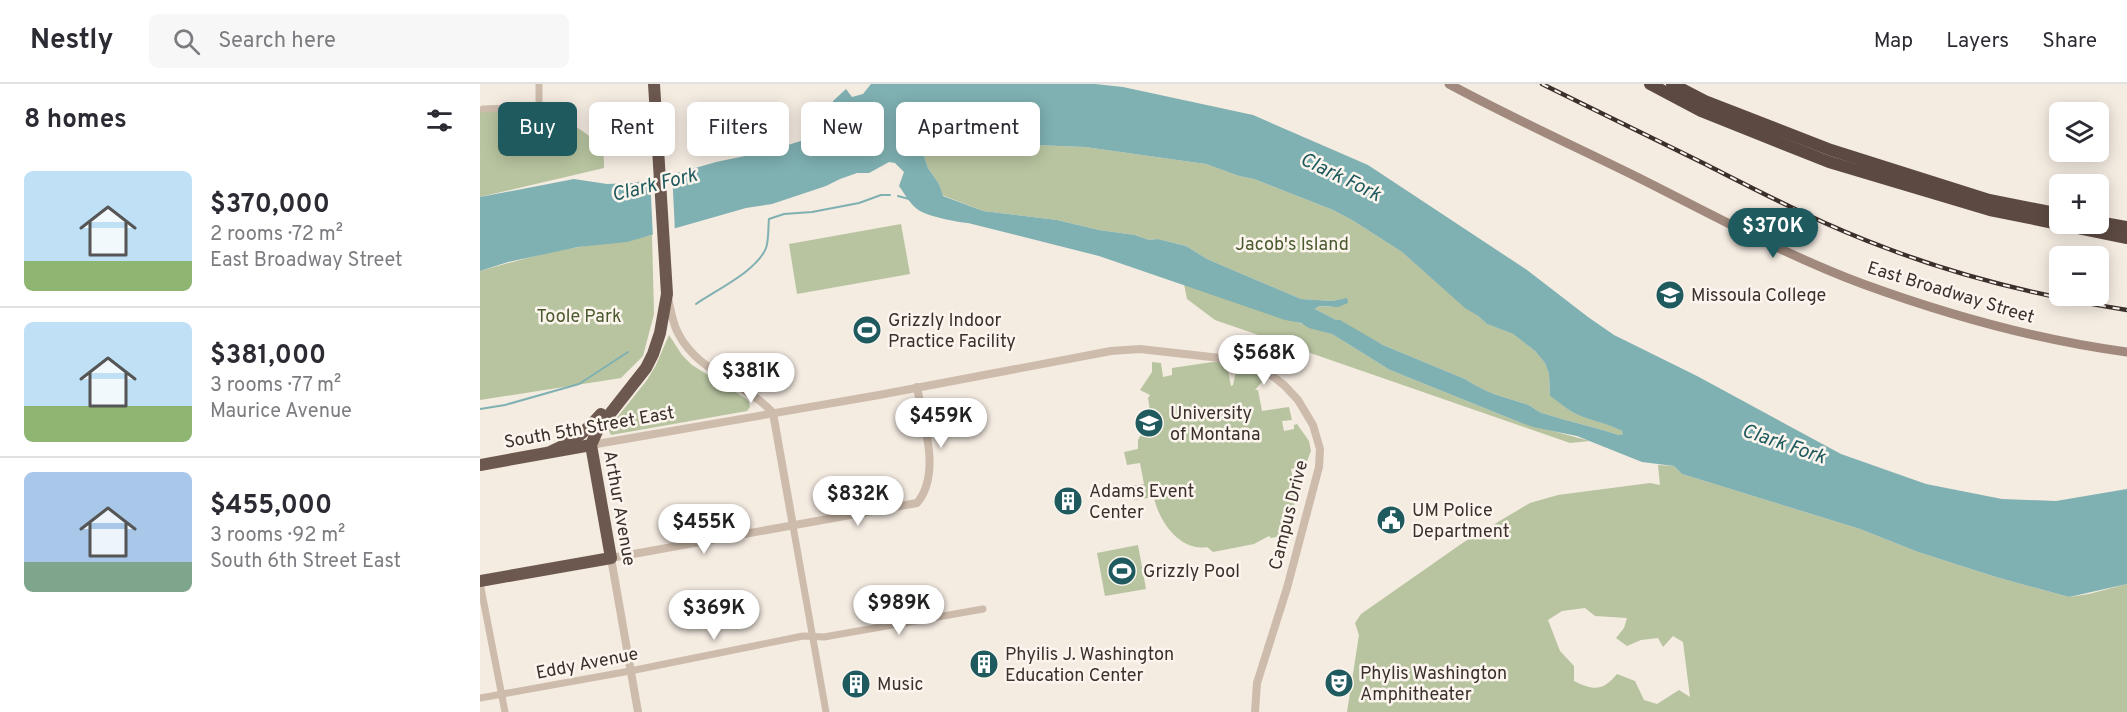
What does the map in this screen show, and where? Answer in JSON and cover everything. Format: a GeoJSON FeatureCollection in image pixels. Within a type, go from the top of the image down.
{"type":"FeatureCollection","features":[{"type":"Feature","properties":{"kind":"highway","name":"Arthur Avenue"},"geometry":{"type":"LineString","coordinates":[[610,558],[591,445],[608,416],[646,368],[660,333],[667,294],[654,84]]}},
{"type":"Feature","properties":{"kind":"highway"},"geometry":{"type":"LineString","coordinates":[[1650,84],[1701,111],[1789,140],[1831,150],[1989,200],[2049,212]]}},
{"type":"Feature","properties":{"kind":"highway"},"geometry":{"type":"LineString","coordinates":[[1672,84],[1789,140],[1829,162],[1990,210],[2127,238]]}},
{"type":"Feature","properties":{"kind":"highway"},"geometry":{"type":"LineString","coordinates":[[2109,224],[2127,227]]}},
{"type":"Feature","properties":{"kind":"highway"},"geometry":{"type":"LineString","coordinates":[[552,451],[571,443],[582,435],[646,368]]}},
{"type":"Feature","properties":{"kind":"highway","name":"South 5th Street East"},"geometry":{"type":"LineString","coordinates":[[480,465],[591,445]]}},
{"type":"Feature","properties":{"kind":"highway"},"geometry":{"type":"LineString","coordinates":[[480,582],[610,558]]}},
{"type":"Feature","properties":{"kind":"main road","name":"East Broadway Street"},"geometry":{"type":"LineString","coordinates":[[1449,84],[1797,256],[1861,283],[1961,316],[2028,334],[2127,352]]}},
{"type":"Feature","properties":{"kind":"street"},"geometry":{"type":"LineString","coordinates":[[483,109],[539,107],[539,84]]}},
{"type":"Feature","properties":{"kind":"street"},"geometry":{"type":"LineString","coordinates":[[667,294],[674,324],[690,352],[711,369],[760,400],[773,413],[826,712]]}},
{"type":"Feature","properties":{"kind":"street","name":"Campus Drive"},"geometry":{"type":"LineString","coordinates":[[917,387],[1111,351],[1140,349],[1238,360],[1267,372],[1284,385],[1298,400],[1313,424],[1320,458],[1298,550],[1257,683],[1256,712]]}},
{"type":"Feature","properties":{"kind":"street"},"geometry":{"type":"LineString","coordinates":[[610,558],[917,502],[927,486],[929,465],[917,387]]}},
{"type":"Feature","properties":{"kind":"street","name":"South 5th Street East"},"geometry":{"type":"LineString","coordinates":[[591,445],[917,387]]}},
{"type":"Feature","properties":{"kind":"street","name":"Arthur Avenue"},"geometry":{"type":"LineString","coordinates":[[610,558],[638,712]]}},
{"type":"Feature","properties":{"kind":"street"},"geometry":{"type":"LineString","coordinates":[[480,582],[505,712]]}},
{"type":"Feature","properties":{"kind":"street","name":"Eddy Avenue"},"geometry":{"type":"LineString","coordinates":[[480,698],[803,636],[824,637],[983,609]]}},
{"type":"Feature","properties":{"kind":"green space"},"geometry":{"type":"Polygon","coordinates":[[[498,109],[498,156],[577,156],[577,127],[589,136],[589,156],[603,156],[604,168],[480,197],[480,110],[498,109]]]}},
{"type":"Feature","properties":{"kind":"green space","name":"Jacob's Island"},"geometry":{"type":"Polygon","coordinates":[[[1040,145],[1085,147],[1206,164],[1254,179],[1333,210],[1402,252],[1487,324],[1513,334],[1535,351],[1545,363],[1549,374],[1550,396],[1569,410],[1616,428],[1624,434],[1619,435],[1542,413],[1526,404],[1487,391],[1465,379],[1383,345],[1315,309],[1319,306],[1331,307],[1343,299],[1332,301],[1301,299],[1207,259],[1186,246],[1158,239],[1149,240],[1135,235],[1099,230],[1057,220],[983,211],[942,195],[939,184],[928,168],[924,156],[1040,156],[1040,145]]]}},
{"type":"Feature","properties":{"kind":"green space"},"geometry":{"type":"Polygon","coordinates":[[[901,224],[910,274],[797,294],[789,244],[901,224]]]}},
{"type":"Feature","properties":{"kind":"green space","name":"Toole Park"},"geometry":{"type":"Polygon","coordinates":[[[652,235],[654,314],[643,356],[621,378],[480,400],[480,271],[554,252],[652,235]]]}},
{"type":"Feature","properties":{"kind":"green space","name":"Jacob's Island"},"geometry":{"type":"Polygon","coordinates":[[[1184,284],[1332,334],[1390,370],[1519,422],[1590,441],[1570,443],[1215,320],[1187,299],[1184,284]]]}},
{"type":"Feature","properties":{"kind":"green space"},"geometry":{"type":"Polygon","coordinates":[[[669,335],[682,355],[692,365],[745,398],[750,407],[747,411],[611,435],[608,429],[647,380],[669,335]]]}},
{"type":"Feature","properties":{"kind":"green space"},"geometry":{"type":"Polygon","coordinates":[[[1226,360],[1231,386],[1238,361],[1266,377],[1255,390],[1258,390],[1262,411],[1289,407],[1292,420],[1282,421],[1284,431],[1294,429],[1294,425],[1297,424],[1309,441],[1311,451],[1304,469],[1298,467],[1291,469],[1293,479],[1301,477],[1303,491],[1296,493],[1298,497],[1277,537],[1269,536],[1254,544],[1213,552],[1207,547],[1188,545],[1172,533],[1160,515],[1154,497],[1134,500],[1131,486],[1144,484],[1140,463],[1127,465],[1124,452],[1138,449],[1138,440],[1151,417],[1148,398],[1150,395],[1140,390],[1152,372],[1152,362],[1161,363],[1163,377],[1172,375],[1172,368],[1226,360]]]}},
{"type":"Feature","properties":{"kind":"green space"},"geometry":{"type":"Polygon","coordinates":[[[1658,465],[1674,466],[1682,474],[1860,529],[1918,552],[1996,577],[2069,597],[2127,584],[2127,712],[1347,712],[1359,635],[1355,623],[1361,614],[1464,542],[1530,503],[1558,495],[1650,483],[1660,485],[1658,465]],[[1585,608],[1562,611],[1548,620],[1560,651],[1574,666],[1574,681],[1587,687],[1598,688],[1607,684],[1617,674],[1635,681],[1644,700],[1657,704],[1679,690],[1690,697],[1683,642],[1673,636],[1663,647],[1658,638],[1641,640],[1627,646],[1616,638],[1624,628],[1627,618],[1595,616],[1585,608]]]}},
{"type":"Feature","properties":{"kind":"green space","name":"Grizzly Pool"},"geometry":{"type":"Polygon","coordinates":[[[1138,545],[1146,589],[1105,596],[1097,553],[1138,545]]]}},
{"type":"Feature","properties":{"kind":"water","name":"Clark Fork"},"geometry":{"type":"Polygon","coordinates":[[[871,84],[1095,84],[1123,87],[1253,115],[1368,165],[1527,270],[1614,335],[1697,376],[1841,454],[1926,484],[2002,499],[2056,501],[2127,489],[2127,584],[2069,597],[1996,577],[1918,552],[1860,529],[1682,474],[1674,466],[1642,462],[1577,436],[1533,427],[1390,370],[1332,334],[1309,328],[1301,323],[1285,320],[1099,256],[921,212],[914,207],[899,186],[904,172],[895,163],[889,162],[869,173],[857,173],[772,204],[746,208],[627,242],[578,247],[508,262],[480,271],[480,197],[574,179],[607,184],[634,183],[745,156],[789,156],[789,145],[801,141],[801,156],[884,156],[884,102],[833,102],[846,89],[852,97],[863,94],[871,84]],[[896,102],[896,156],[924,156],[943,196],[983,211],[1057,220],[1186,246],[1207,259],[1301,299],[1332,301],[1347,298],[1348,303],[1338,307],[1319,306],[1315,309],[1340,320],[1383,345],[1465,379],[1487,391],[1526,404],[1542,413],[1619,435],[1623,434],[1622,431],[1569,410],[1550,396],[1549,374],[1545,363],[1535,351],[1513,334],[1487,324],[1465,308],[1402,252],[1352,220],[1333,210],[1254,179],[1206,164],[1085,147],[1040,145],[1040,102],[896,102]]]}},
{"type":"Feature","properties":{"kind":"pier"},"geometry":{"type":"Polygon","coordinates":[[[672,171],[675,232],[653,238],[650,176],[672,171]]]}},
{"type":"Feature","properties":{"kind":"waterway"},"geometry":{"type":"LineString","coordinates":[[696,304],[745,272],[761,256],[767,245],[769,219],[784,214],[812,212],[859,203],[881,195],[890,195]]}},
{"type":"Feature","properties":{"kind":"waterway"},"geometry":{"type":"LineString","coordinates":[[898,196],[909,199]]}},
{"type":"Feature","properties":{"kind":"waterway"},"geometry":{"type":"LineString","coordinates":[[480,409],[505,405],[579,384],[628,352]]}},
{"type":"Feature","properties":{"kind":"railway"},"geometry":{"type":"LineString","coordinates":[[1542,84],[1794,209],[1863,239],[1945,269],[2035,293],[2127,310]]}},
{"type":"Feature","properties":{"kind":"place","name":"Missoula College"},"geometry":{"type":"Point","coordinates":[1670,295]}},
{"type":"Feature","properties":{"kind":"place","name":"Grizzly Indoor Practice Facility"},"geometry":{"type":"Point","coordinates":[867,330]}},
{"type":"Feature","properties":{"kind":"place","name":"University of Montana"},"geometry":{"type":"Point","coordinates":[1149,423]}},
{"type":"Feature","properties":{"kind":"place","name":"Adams Event Center"},"geometry":{"type":"Point","coordinates":[1068,501]}},
{"type":"Feature","properties":{"kind":"place","name":"UM Police Department"},"geometry":{"type":"Point","coordinates":[1391,520]}},
{"type":"Feature","properties":{"kind":"place","name":"Grizzly Pool"},"geometry":{"type":"Point","coordinates":[1122,571]}},
{"type":"Feature","properties":{"kind":"place","name":"Phyilis J. Washington Education Center"},"geometry":{"type":"Point","coordinates":[984,664]}},
{"type":"Feature","properties":{"kind":"place","name":"Phylis Washington Amphitheater"},"geometry":{"type":"Point","coordinates":[1339,683]}},
{"type":"Feature","properties":{"kind":"place","name":"Music"},"geometry":{"type":"Point","coordinates":[856,684]}}]}
